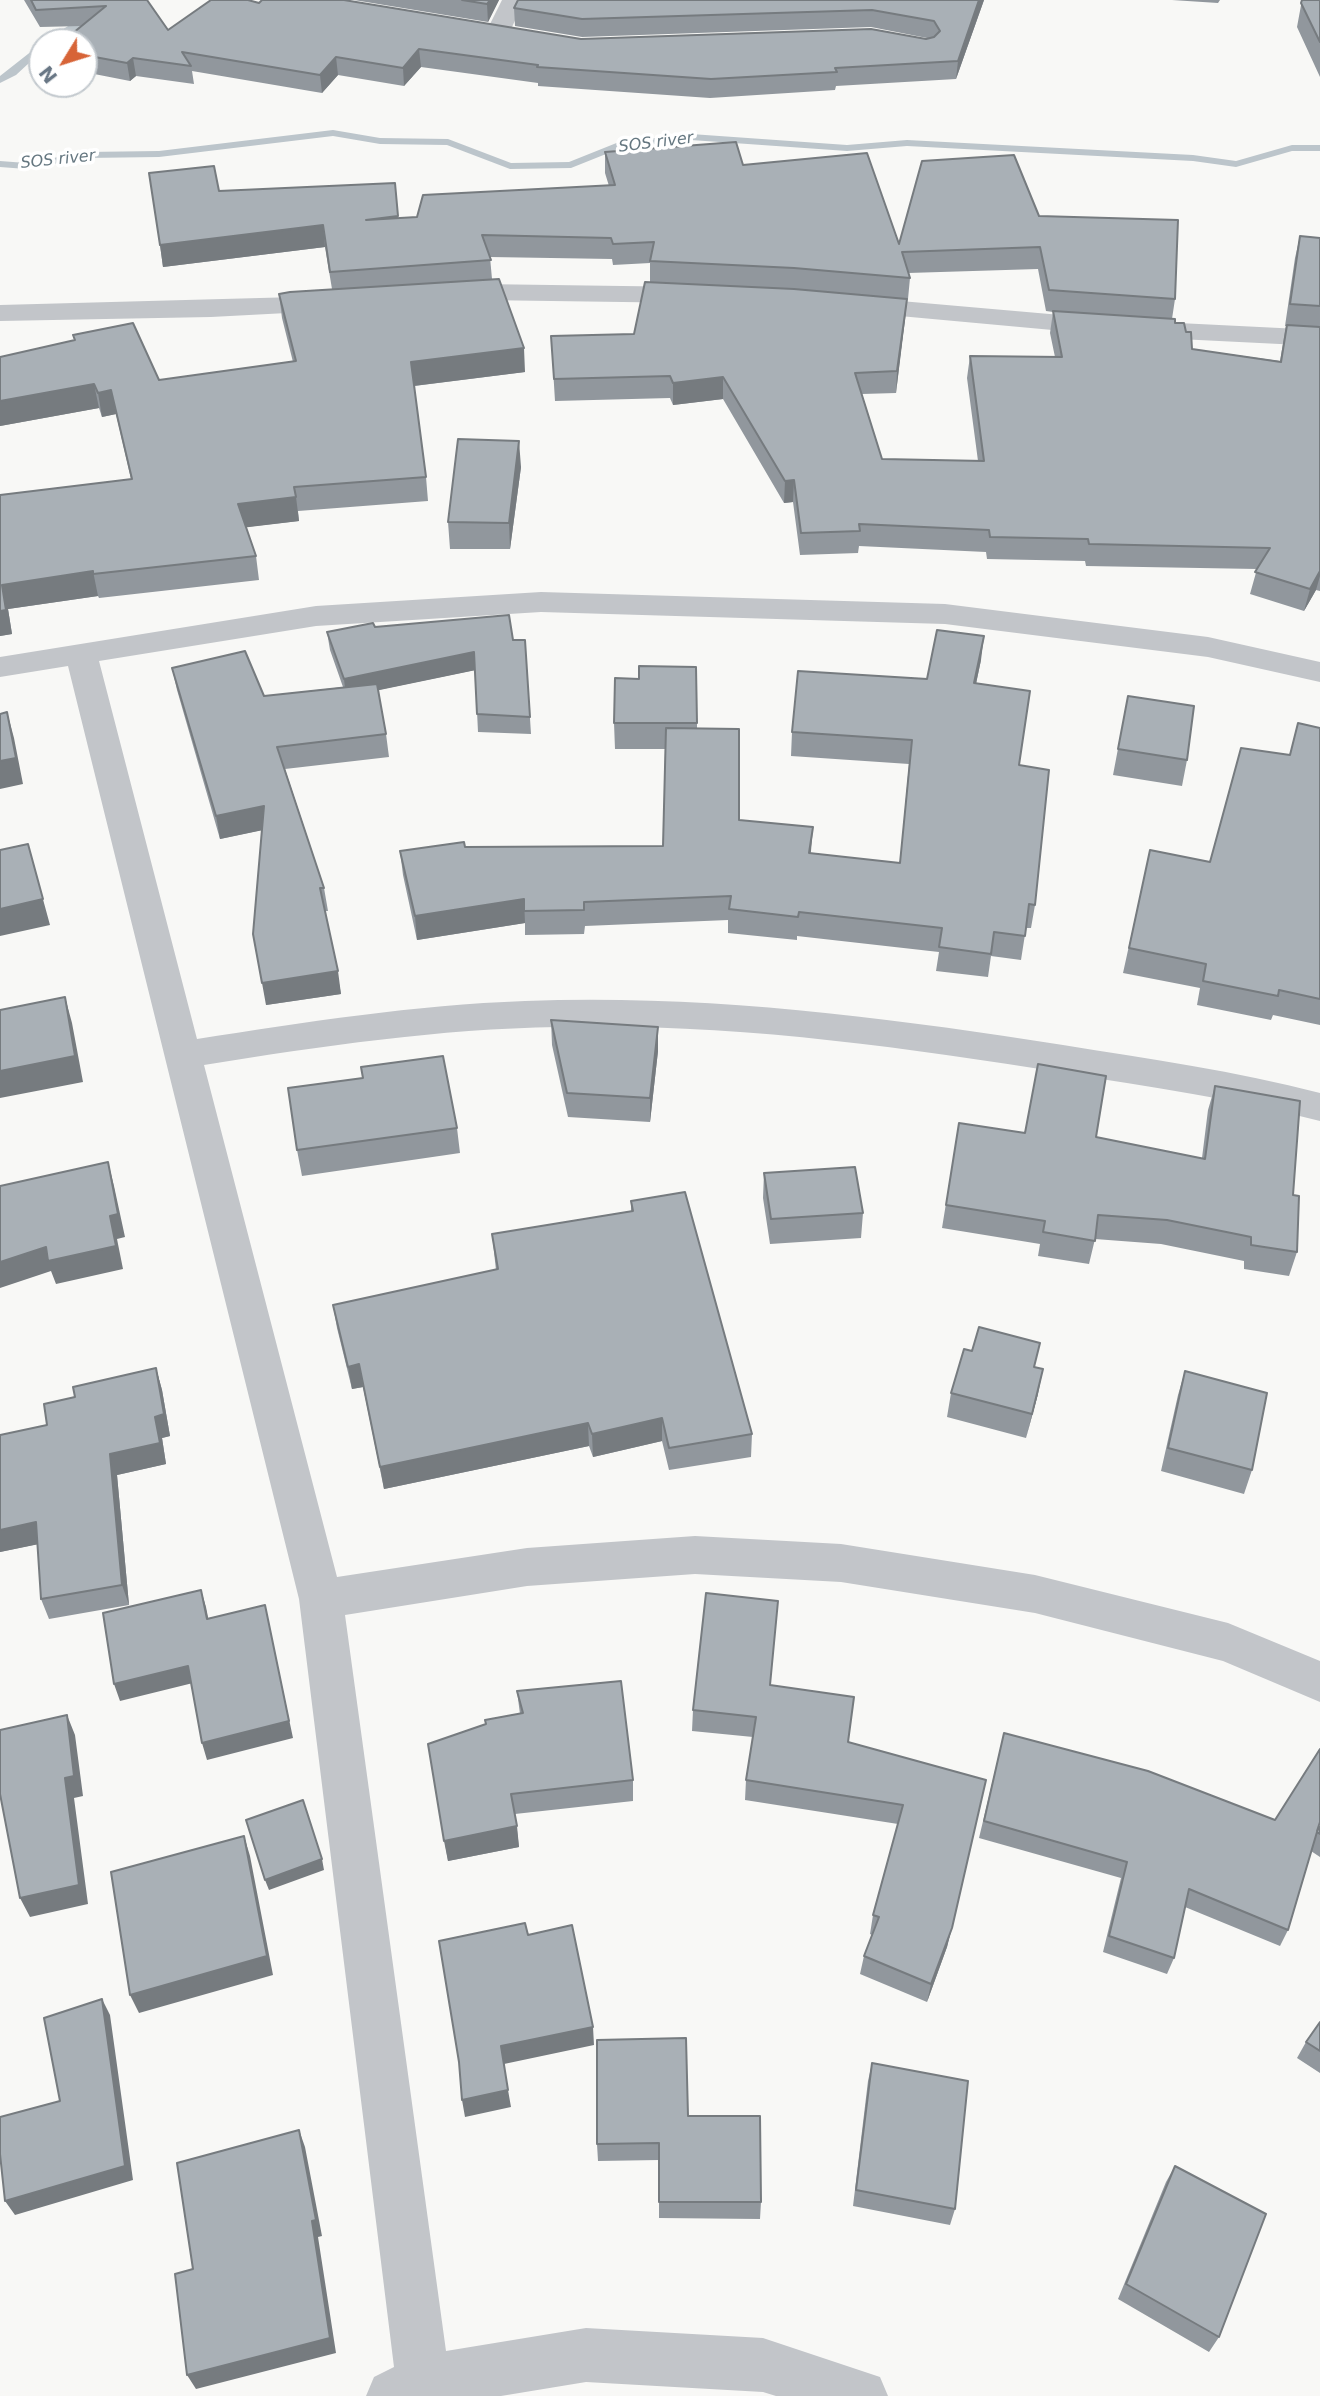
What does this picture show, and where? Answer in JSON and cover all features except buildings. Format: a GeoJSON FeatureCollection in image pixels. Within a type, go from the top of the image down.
{"type":"FeatureCollection","features":[{"type":"Feature","properties":{"kind":"street"},"geometry":{"type":"LineString","coordinates":[[497,34],[513,0]]}},
{"type":"Feature","properties":{"kind":"street"},"geometry":{"type":"LineString","coordinates":[[470,30],[521,38]]}},
{"type":"Feature","properties":{"kind":"street"},"geometry":{"type":"LineString","coordinates":[[428,296],[480,292],[634,292],[714,296]]}},
{"type":"Feature","properties":{"kind":"street"},"geometry":{"type":"LineString","coordinates":[[0,313],[198,310],[363,302]]}},
{"type":"Feature","properties":{"kind":"street"},"geometry":{"type":"LineString","coordinates":[[832,303],[1118,328],[1320,338]]}},
{"type":"Feature","properties":{"kind":"street"},"geometry":{"type":"LineString","coordinates":[[0,667],[316,616],[541,602],[944,614],[1208,647],[1320,672]]}},
{"type":"Feature","properties":{"kind":"street"},"geometry":{"type":"LineString","coordinates":[[81,653],[321,1599],[408,2389],[586,2355],[762,2365],[861,2396]]}},
{"type":"Feature","properties":{"kind":"street"},"geometry":{"type":"LineString","coordinates":[[181,1055],[398,1023],[649,1014],[782,1021],[939,1040],[1267,1093],[1320,1107]]}},
{"type":"Feature","properties":{"kind":"street"},"geometry":{"type":"LineString","coordinates":[[321,1599],[527,1567],[630,1559],[695,1555],[841,1563],[1048,1597],[1228,1643],[1320,1682]]}},
{"type":"Feature","properties":{"kind":"waterway"},"geometry":{"type":"LineString","coordinates":[[71,28],[126,0]]}},
{"type":"Feature","properties":{"kind":"waterway"},"geometry":{"type":"LineString","coordinates":[[0,80],[28,58]]}},
{"type":"Feature","properties":{"kind":"waterway","name":"SOS river"},"geometry":{"type":"LineString","coordinates":[[0,164],[26,166],[86,155],[159,154],[333,133],[380,141],[448,142],[510,166],[571,165],[619,145],[691,137],[847,148],[907,143],[1193,158],[1236,164],[1292,148],[1320,148]]}}]}
